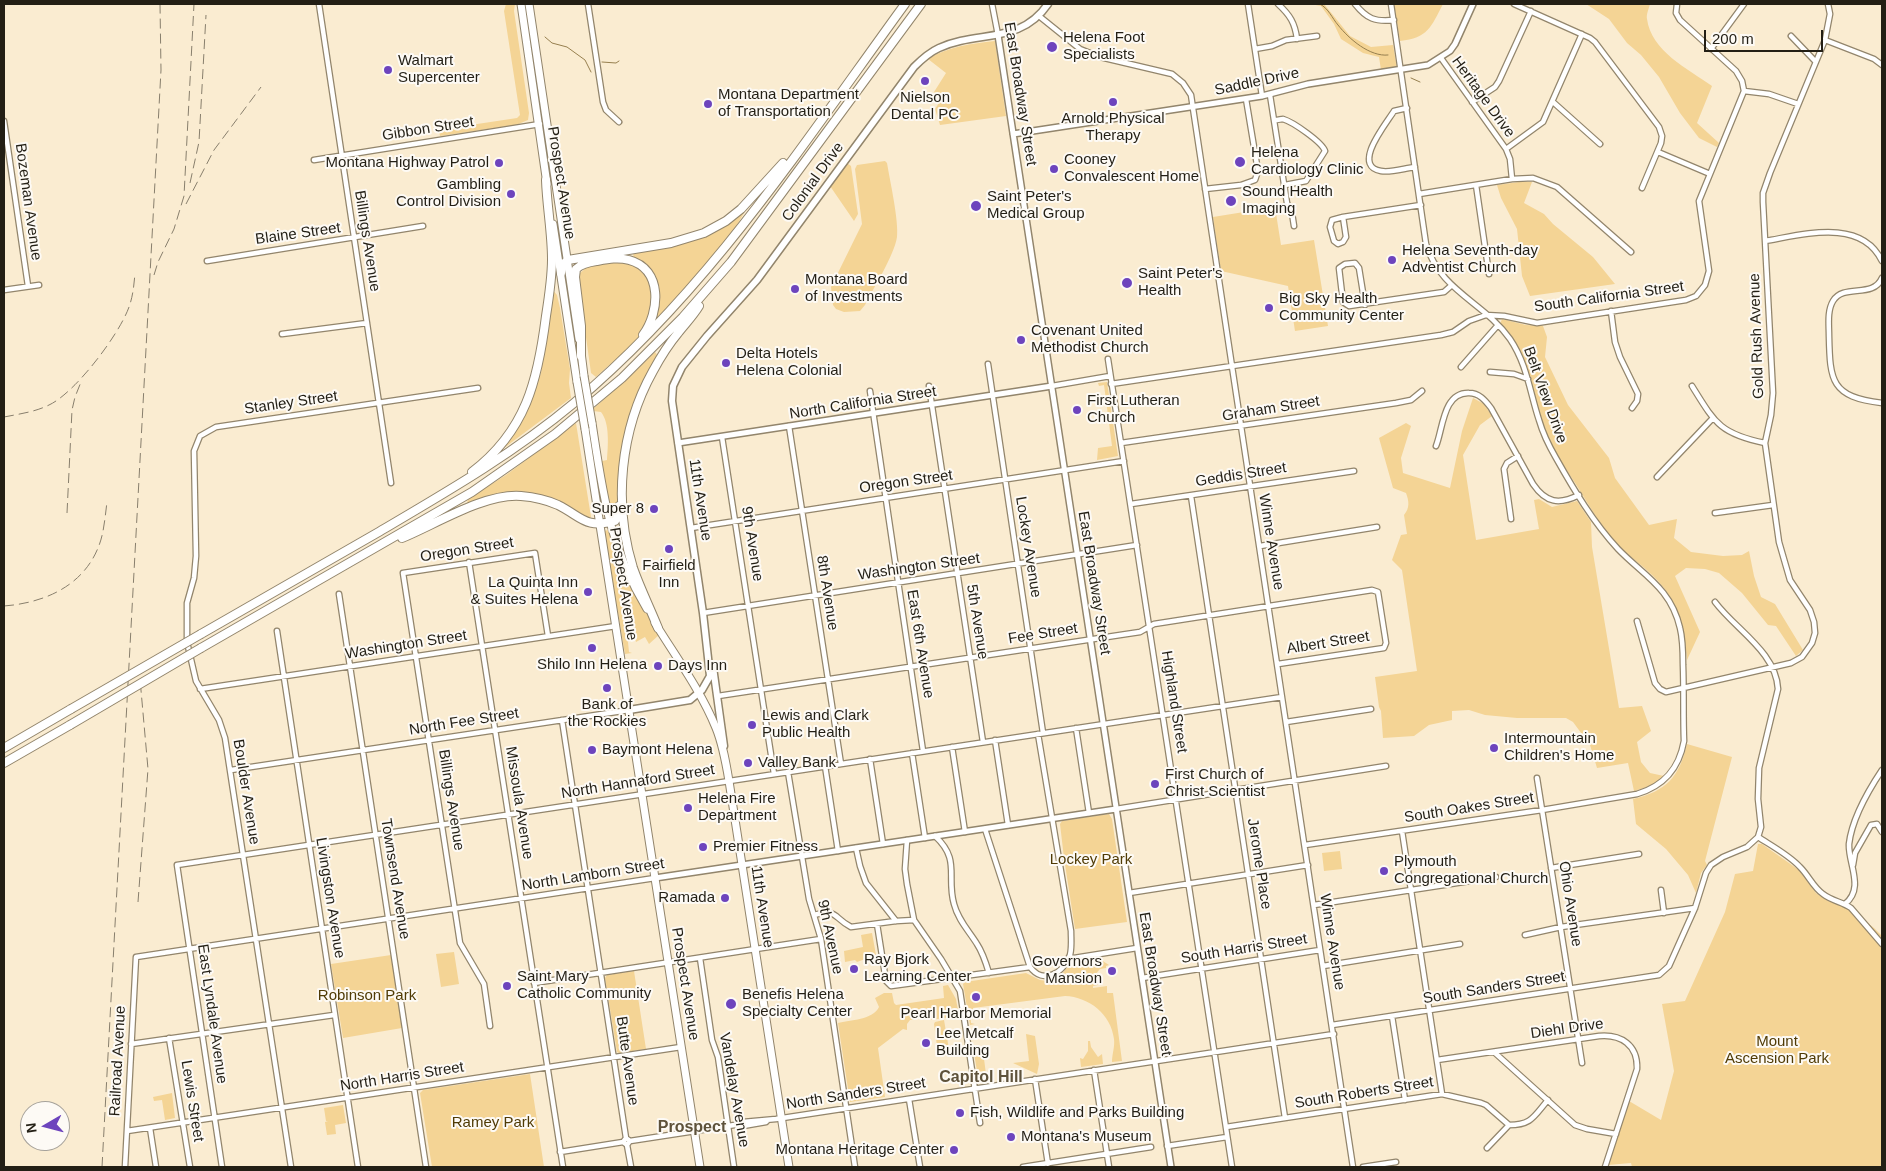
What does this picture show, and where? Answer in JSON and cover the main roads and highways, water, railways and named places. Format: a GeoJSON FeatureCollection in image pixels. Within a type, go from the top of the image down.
{"type":"FeatureCollection","features":[{"type":"Feature","properties":{"kind":"highway","name":"Prospect Avenue"},"geometry":{"type":"LineString","coordinates":[[521,4],[546,180],[700,1167]]}},
{"type":"Feature","properties":{"kind":"highway","name":"Prospect Avenue"},"geometry":{"type":"LineString","coordinates":[[529,4],[584,376],[609,522],[627,572],[658,628],[698,693],[716,729],[725,762]]}},
{"type":"Feature","properties":{"kind":"highway"},"geometry":{"type":"LineString","coordinates":[[4,748],[477,474],[530,437],[575,402],[609,373],[661,322],[710,268],[905,4]]}},
{"type":"Feature","properties":{"kind":"highway"},"geometry":{"type":"LineString","coordinates":[[4,763],[472,492],[555,434],[632,368],[703,295],[749,239],[921,4]]}},
{"type":"Feature","properties":{"kind":"highway"},"geometry":{"type":"LineString","coordinates":[[561,273],[562,265],[567,260],[678,241],[712,229],[745,206],[810,134]]}},
{"type":"Feature","properties":{"kind":"highway"},"geometry":{"type":"LineString","coordinates":[[442,495],[443,492],[480,466],[502,443],[522,414],[536,380],[544,339],[552,270],[546,180]]}},
{"type":"Feature","properties":{"kind":"highway"},"geometry":{"type":"LineString","coordinates":[[581,356],[581,326],[575,279],[576,269],[586,263],[612,259],[625,259],[636,262],[647,272],[654,284],[656,299],[654,314],[644,334],[609,373]]}},
{"type":"Feature","properties":{"kind":"highway"},"geometry":{"type":"LineString","coordinates":[[384,544],[397,541],[476,505],[505,496],[526,496],[547,501],[593,524],[615,521],[618,514],[621,471],[626,444],[636,410],[649,378],[666,349],[696,310],[703,295]]}},
{"type":"Feature","properties":{"kind":"highway"},"geometry":{"type":"LineString","coordinates":[[626,444],[623,496],[627,543],[636,577],[658,628]]}},
{"type":"Feature","properties":{"kind":"highway","name":"11th Avenue"},"geometry":{"type":"LineString","coordinates":[[725,762],[789,1167]]}},
{"type":"Feature","properties":{"kind":"main road","name":"Colonial Drive"},"geometry":{"type":"LineString","coordinates":[[678,443],[672,392],[682,367],[757,280],[914,66],[938,48],[959,41],[998,36],[1028,25],[1039,16],[1048,4]]}},
{"type":"Feature","properties":{"kind":"main road","name":"11th Avenue"},"geometry":{"type":"LineString","coordinates":[[678,443],[708,650],[710,676],[707,684],[698,693]]}},
{"type":"Feature","properties":{"kind":"main road","name":"11th Avenue"},"geometry":{"type":"LineString","coordinates":[[708,650],[715,675],[725,762]]}},
{"type":"Feature","properties":{"kind":"main road","name":"North Fee Street"},"geometry":{"type":"LineString","coordinates":[[629,710],[690,700],[698,693]]}},
{"type":"Feature","properties":{"kind":"waterway"},"geometry":{"type":"LineString","coordinates":[[1320,4],[1326,8],[1343,30],[1360,46],[1374,53],[1388,55]]}},
{"type":"Feature","properties":{"kind":"waterway"},"geometry":{"type":"LineString","coordinates":[[545,37],[552,43],[567,47],[585,60],[591,72]]}},
{"type":"Feature","properties":{"kind":"waterway"},"geometry":{"type":"LineString","coordinates":[[602,62],[616,63],[619,61]]}},
{"type":"Feature","properties":{"kind":"waterway"},"geometry":{"type":"LineString","coordinates":[[1411,78],[1420,82]]}},
{"type":"Feature","properties":{"kind":"railway"},"geometry":{"type":"LineString","coordinates":[[102,1167],[161,70],[160,4]]}},
{"type":"Feature","properties":{"kind":"railway"},"geometry":{"type":"LineString","coordinates":[[154,275],[158,262],[174,229],[184,196],[194,4]]}},
{"type":"Feature","properties":{"kind":"railway"},"geometry":{"type":"LineString","coordinates":[[190,183],[199,142],[206,15]]}},
{"type":"Feature","properties":{"kind":"railway"},"geometry":{"type":"LineString","coordinates":[[186,204],[214,150],[261,87]]}},
{"type":"Feature","properties":{"kind":"railway"},"geometry":{"type":"LineString","coordinates":[[4,417],[33,411],[49,405],[71,389],[83,376],[106,347],[124,319],[131,299],[135,273]]}},
{"type":"Feature","properties":{"kind":"railway"},"geometry":{"type":"LineString","coordinates":[[67,513],[72,410],[81,382]]}},
{"type":"Feature","properties":{"kind":"railway"},"geometry":{"type":"LineString","coordinates":[[4,606],[47,597],[72,583],[82,573],[91,562],[100,543],[107,502]]}},
{"type":"Feature","properties":{"kind":"railway"},"geometry":{"type":"LineString","coordinates":[[138,902],[148,769],[140,679]]}},
{"type":"Feature","properties":{"kind":"place","name":"Helena Foot Specialists"},"geometry":{"type":"Point","coordinates":[1052,47]}},
{"type":"Feature","properties":{"kind":"place","name":"Walmart Supercenter"},"geometry":{"type":"Point","coordinates":[388,70]}},
{"type":"Feature","properties":{"kind":"place","name":"Nielson Dental PC"},"geometry":{"type":"Point","coordinates":[925,81]}},
{"type":"Feature","properties":{"kind":"place","name":"Arnold Physical Therapy"},"geometry":{"type":"Point","coordinates":[1113,102]}},
{"type":"Feature","properties":{"kind":"place","name":"Montana Department of Transportation"},"geometry":{"type":"Point","coordinates":[708,104]}},
{"type":"Feature","properties":{"kind":"place","name":"Helena Cardiology Clinic"},"geometry":{"type":"Point","coordinates":[1240,162]}},
{"type":"Feature","properties":{"kind":"place","name":"Montana Highway Patrol"},"geometry":{"type":"Point","coordinates":[499,163]}},
{"type":"Feature","properties":{"kind":"place","name":"Cooney Convalescent Home"},"geometry":{"type":"Point","coordinates":[1054,169]}},
{"type":"Feature","properties":{"kind":"place","name":"Gambling Control Division"},"geometry":{"type":"Point","coordinates":[511,194]}},
{"type":"Feature","properties":{"kind":"place","name":"Sound Health Imaging"},"geometry":{"type":"Point","coordinates":[1231,201]}},
{"type":"Feature","properties":{"kind":"place","name":"Saint Peter's Medical Group"},"geometry":{"type":"Point","coordinates":[976,206]}},
{"type":"Feature","properties":{"kind":"place","name":"Helena Seventh-day Adventist Church"},"geometry":{"type":"Point","coordinates":[1392,260]}},
{"type":"Feature","properties":{"kind":"place","name":"Saint Peter's Health"},"geometry":{"type":"Point","coordinates":[1127,283]}},
{"type":"Feature","properties":{"kind":"place","name":"Montana Board of Investments"},"geometry":{"type":"Point","coordinates":[795,289]}},
{"type":"Feature","properties":{"kind":"place","name":"Big Sky Health Community Center"},"geometry":{"type":"Point","coordinates":[1269,308]}},
{"type":"Feature","properties":{"kind":"place","name":"Covenant United Methodist Church"},"geometry":{"type":"Point","coordinates":[1021,340]}},
{"type":"Feature","properties":{"kind":"place","name":"Delta Hotels Helena Colonial"},"geometry":{"type":"Point","coordinates":[726,363]}},
{"type":"Feature","properties":{"kind":"place","name":"First Lutheran Church"},"geometry":{"type":"Point","coordinates":[1077,410]}},
{"type":"Feature","properties":{"kind":"place","name":"Super 8"},"geometry":{"type":"Point","coordinates":[654,509]}},
{"type":"Feature","properties":{"kind":"place","name":"Fairfield Inn"},"geometry":{"type":"Point","coordinates":[669,549]}},
{"type":"Feature","properties":{"kind":"place","name":"La Quinta Inn & Suites Helena"},"geometry":{"type":"Point","coordinates":[588,592]}},
{"type":"Feature","properties":{"kind":"place","name":"Shilo Inn Helena"},"geometry":{"type":"Point","coordinates":[592,648]}},
{"type":"Feature","properties":{"kind":"place","name":"Days Inn"},"geometry":{"type":"Point","coordinates":[658,666]}},
{"type":"Feature","properties":{"kind":"place","name":"Bank of the Rockies"},"geometry":{"type":"Point","coordinates":[607,688]}},
{"type":"Feature","properties":{"kind":"place","name":"Lewis and Clark Public Health"},"geometry":{"type":"Point","coordinates":[752,725]}},
{"type":"Feature","properties":{"kind":"place","name":"Intermountain Children's Home"},"geometry":{"type":"Point","coordinates":[1494,748]}},
{"type":"Feature","properties":{"kind":"place","name":"Baymont Helena"},"geometry":{"type":"Point","coordinates":[592,750]}},
{"type":"Feature","properties":{"kind":"place","name":"Valley Bank"},"geometry":{"type":"Point","coordinates":[748,763]}},
{"type":"Feature","properties":{"kind":"place","name":"First Church of Christ Scientist"},"geometry":{"type":"Point","coordinates":[1155,784]}},
{"type":"Feature","properties":{"kind":"place","name":"Helena Fire Department"},"geometry":{"type":"Point","coordinates":[688,808]}},
{"type":"Feature","properties":{"kind":"place","name":"Premier Fitness"},"geometry":{"type":"Point","coordinates":[703,847]}},
{"type":"Feature","properties":{"kind":"place","name":"Plymouth Congregational Church"},"geometry":{"type":"Point","coordinates":[1384,871]}},
{"type":"Feature","properties":{"kind":"place","name":"Ramada"},"geometry":{"type":"Point","coordinates":[725,898]}},
{"type":"Feature","properties":{"kind":"place","name":"Ray Bjork Learning Center"},"geometry":{"type":"Point","coordinates":[854,969]}},
{"type":"Feature","properties":{"kind":"place","name":"Governors Mansion"},"geometry":{"type":"Point","coordinates":[1112,971]}},
{"type":"Feature","properties":{"kind":"place","name":"Saint Mary Catholic Community"},"geometry":{"type":"Point","coordinates":[507,986]}},
{"type":"Feature","properties":{"kind":"place","name":"Pearl Harbor Memorial"},"geometry":{"type":"Point","coordinates":[976,997]}},
{"type":"Feature","properties":{"kind":"place","name":"Benefis Helena Specialty Center"},"geometry":{"type":"Point","coordinates":[731,1004]}},
{"type":"Feature","properties":{"kind":"place","name":"Lee Metcalf Building"},"geometry":{"type":"Point","coordinates":[926,1043]}},
{"type":"Feature","properties":{"kind":"place","name":"Fish, Wildlife and Parks Building"},"geometry":{"type":"Point","coordinates":[960,1113]}},
{"type":"Feature","properties":{"kind":"place","name":"Montana's Museum"},"geometry":{"type":"Point","coordinates":[1011,1137]}},
{"type":"Feature","properties":{"kind":"place","name":"Montana Heritage Center"},"geometry":{"type":"Point","coordinates":[954,1150]}},
{"type":"Feature","properties":{"kind":"district","name":"Capitol Hill"},"geometry":{"type":"Point","coordinates":[981,1078]}},
{"type":"Feature","properties":{"kind":"district","name":"Prospect"},"geometry":{"type":"Point","coordinates":[692,1128]}},
{"type":"Feature","properties":{"kind":"park label","name":"Lockey Park"},"geometry":{"type":"Point","coordinates":[1091,860]}},
{"type":"Feature","properties":{"kind":"park label","name":"Robinson Park"},"geometry":{"type":"Point","coordinates":[367,996]}},
{"type":"Feature","properties":{"kind":"park label","name":"Mount Ascension Park"},"geometry":{"type":"Point","coordinates":[1777,1050]}},
{"type":"Feature","properties":{"kind":"park label","name":"Ramey Park"},"geometry":{"type":"Point","coordinates":[493,1123]}}]}
